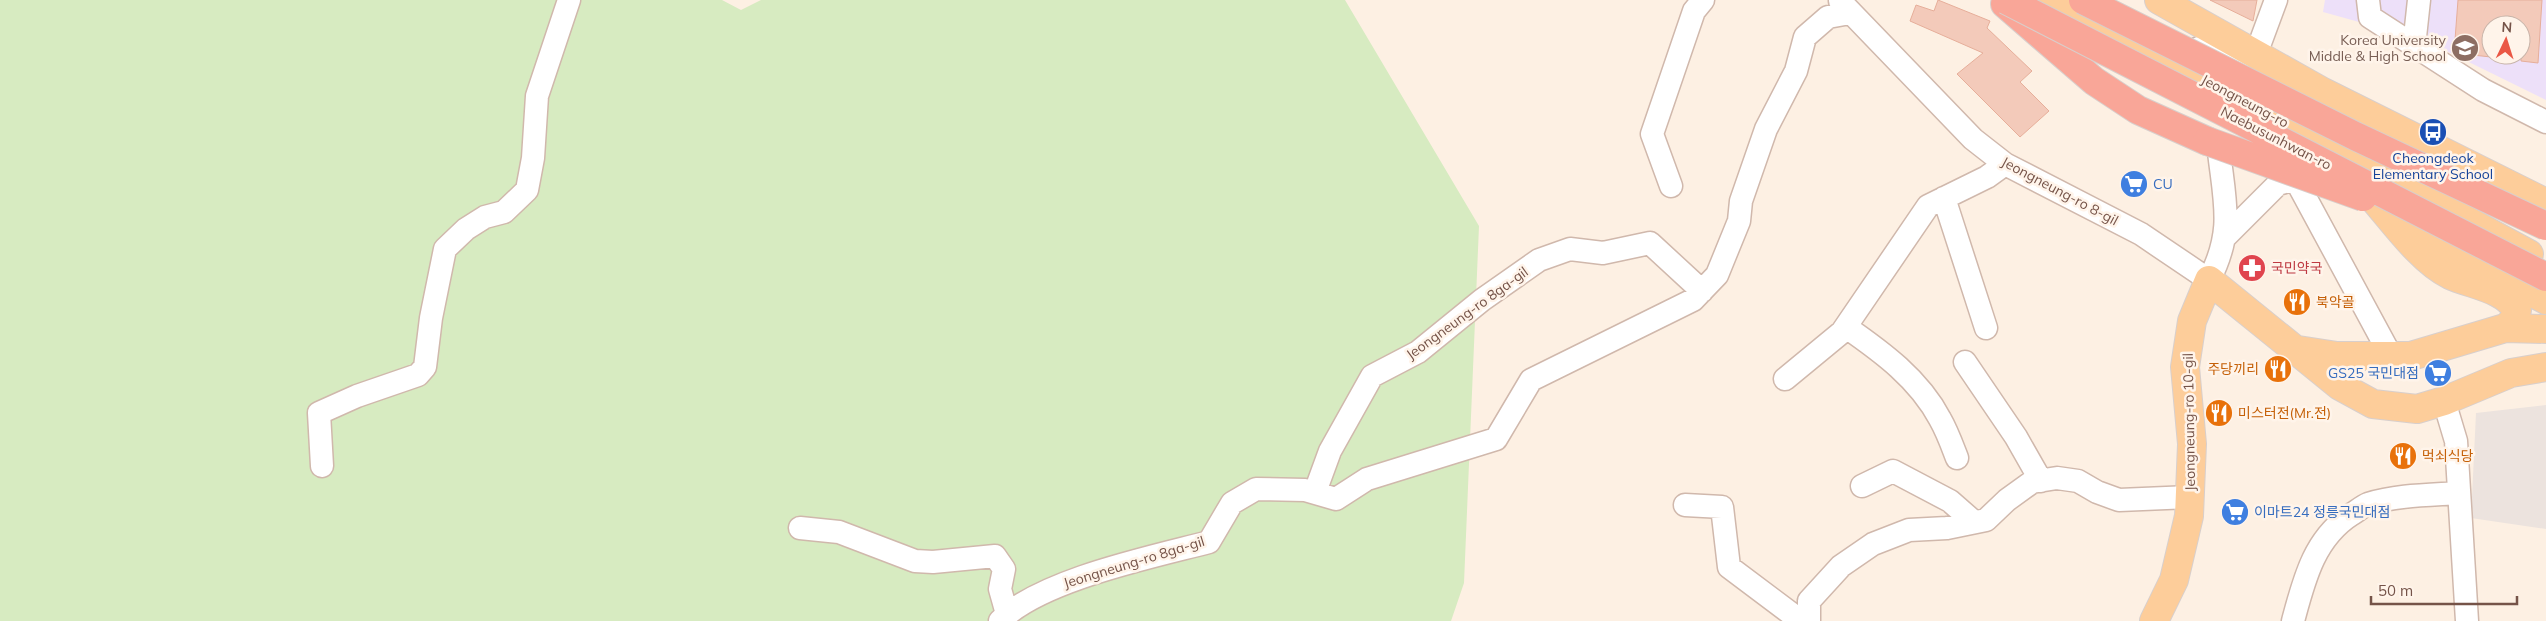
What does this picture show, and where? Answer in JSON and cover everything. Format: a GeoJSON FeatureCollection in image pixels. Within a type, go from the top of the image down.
{"type":"FeatureCollection","features":[{"type":"Feature","properties":{"kind":"highway"},"geometry":{"type":"LineString","coordinates":[[2000,0],[2094,81],[2138,110],[2206,141],[2326,185],[2428,215]]}},
{"type":"Feature","properties":{"kind":"highway","name":"Naebusunhwan-ro"},"geometry":{"type":"LineString","coordinates":[[2006,0],[2546,277]]}},
{"type":"Feature","properties":{"kind":"highway"},"geometry":{"type":"LineString","coordinates":[[2084,0],[2355,136],[2546,226]]}},
{"type":"Feature","properties":{"kind":"highway"},"geometry":{"type":"LineString","coordinates":[[2125,0],[2243,80]]}},
{"type":"Feature","properties":{"kind":"main road","name":"Jeongneung-ro"},"geometry":{"type":"LineString","coordinates":[[2048,0],[2286,122],[2322,144],[2546,263]]}},
{"type":"Feature","properties":{"kind":"main road"},"geometry":{"type":"LineString","coordinates":[[2159,0],[2323,92],[2546,203]]}},
{"type":"Feature","properties":{"kind":"main road"},"geometry":{"type":"LineString","coordinates":[[2322,144],[2345,175],[2365,189],[2420,254],[2432,264],[2449,274],[2546,310]]}},
{"type":"Feature","properties":{"kind":"main road"},"geometry":{"type":"LineString","coordinates":[[2322,144],[2351,171],[2416,213],[2456,252],[2546,300]]}},
{"type":"Feature","properties":{"kind":"main road"},"geometry":{"type":"LineString","coordinates":[[2209,280],[2298,350],[2337,384],[2360,399],[2388,407],[2417,409],[2444,401],[2510,373],[2546,367]]}},
{"type":"Feature","properties":{"kind":"main road","name":"Jeongneung-ro 10-gil"},"geometry":{"type":"LineString","coordinates":[[2154,621],[2174,580],[2189,516],[2192,444],[2185,366],[2192,321],[2209,280]]}},
{"type":"Feature","properties":{"kind":"main road"},"geometry":{"type":"LineString","coordinates":[[2298,350],[2343,356],[2392,358],[2423,354],[2505,328],[2511,324],[2517,310],[2500,294]]}},
{"type":"Feature","properties":{"kind":"main road"},"geometry":{"type":"LineString","coordinates":[[2505,328],[2546,329]]}},
{"type":"Feature","properties":{"kind":"main road"},"geometry":{"type":"LineString","coordinates":[[2337,384],[2332,368],[2336,360],[2343,356]]}},
{"type":"Feature","properties":{"kind":"street"},"geometry":{"type":"LineString","coordinates":[[322,466],[319,414],[357,396],[418,375],[425,367],[445,249],[466,229],[484,217],[504,212],[527,190],[533,158],[537,96],[569,0]]}},
{"type":"Feature","properties":{"kind":"street"},"geometry":{"type":"LineString","coordinates":[[1671,186],[1652,134],[1694,11],[1703,0]]}},
{"type":"Feature","properties":{"kind":"street"},"geometry":{"type":"LineString","coordinates":[[2101,0],[2214,54],[2261,82],[2267,88],[2286,122]]}},
{"type":"Feature","properties":{"kind":"street"},"geometry":{"type":"LineString","coordinates":[[2214,54],[2241,58],[2256,54],[2276,0]]}},
{"type":"Feature","properties":{"kind":"street"},"geometry":{"type":"LineString","coordinates":[[2368,0],[2370,18],[2483,90],[2546,122]]}},
{"type":"Feature","properties":{"kind":"street"},"geometry":{"type":"LineString","coordinates":[[2414,46],[2419,0]]}},
{"type":"Feature","properties":{"kind":"street","name":"Jeongneung-ro 8-gil"},"geometry":{"type":"LineString","coordinates":[[1845,6],[1973,138],[2005,164],[2141,234],[2209,280]]}},
{"type":"Feature","properties":{"kind":"street","name":"Jeongneung-ro 8ga-gil"},"geometry":{"type":"LineString","coordinates":[[1004,618],[1012,608],[1049,589],[1120,566],[1209,542],[1232,503],[1256,489],[1305,490],[1336,499],[1367,479],[1496,439],[1531,380],[1693,300],[1717,275],[1730,245],[1739,222],[1741,201],[1766,129],[1796,71],[1805,37],[1828,17],[1845,6]]}},
{"type":"Feature","properties":{"kind":"street","name":"Jeongneung-ro 10-gil"},"geometry":{"type":"LineString","coordinates":[[2209,280],[2221,257],[2227,227],[2219,152]]}},
{"type":"Feature","properties":{"kind":"street"},"geometry":{"type":"LineString","coordinates":[[1785,379],[1846,327],[1928,206],[1987,177],[2005,164]]}},
{"type":"Feature","properties":{"kind":"street"},"geometry":{"type":"LineString","coordinates":[[2225,237],[2278,184],[2292,180],[2298,184],[2392,358]]}},
{"type":"Feature","properties":{"kind":"street"},"geometry":{"type":"LineString","coordinates":[[1944,198],[1986,328]]}},
{"type":"Feature","properties":{"kind":"street","name":"Jeongneung-ro 8ga-gil"},"geometry":{"type":"LineString","coordinates":[[1315,492],[1330,451],[1372,376],[1418,352],[1482,300],[1539,260],[1570,249],[1603,253],[1650,243],[1702,291]]}},
{"type":"Feature","properties":{"kind":"street"},"geometry":{"type":"LineString","coordinates":[[1846,327],[1888,355],[1918,387],[1940,418],[1957,458]]}},
{"type":"Feature","properties":{"kind":"street"},"geometry":{"type":"LineString","coordinates":[[1965,362],[2016,437],[2041,481]]}},
{"type":"Feature","properties":{"kind":"street"},"geometry":{"type":"LineString","coordinates":[[2444,401],[2456,441],[2467,621]]}},
{"type":"Feature","properties":{"kind":"street"},"geometry":{"type":"LineString","coordinates":[[1862,486],[1893,471],[1950,501],[1974,522]]}},
{"type":"Feature","properties":{"kind":"street"},"geometry":{"type":"LineString","coordinates":[[1809,621],[1809,601],[1841,566],[1873,544],[1909,530],[1947,528],[1986,520],[2007,500],[2032,482],[2058,478],[2078,481],[2097,492],[2120,500],[2190,497]]}},
{"type":"Feature","properties":{"kind":"street"},"geometry":{"type":"LineString","coordinates":[[2293,621],[2306,574],[2318,547],[2342,520],[2367,504],[2411,496],[2459,493]]}},
{"type":"Feature","properties":{"kind":"street"},"geometry":{"type":"LineString","coordinates":[[1685,505],[1722,507],[1730,567],[1801,621]]}},
{"type":"Feature","properties":{"kind":"street"},"geometry":{"type":"LineString","coordinates":[[800,528],[839,532],[915,561],[933,562],[995,556],[1004,569],[1000,589],[1004,618]]}},
{"type":"Feature","properties":{"kind":"shaded area","name":"Korea University Middle & High School"},"geometry":{"type":"Polygon","coordinates":[[[2325,0],[2546,0],[2546,100],[2424,40],[2323,12],[2325,0]]]}},
{"type":"Feature","properties":{"kind":"shaded area"},"geometry":{"type":"Polygon","coordinates":[[[2546,405],[2546,529],[2471,518],[2476,413],[2546,405]]]}},
{"type":"Feature","properties":{"kind":"green space"},"geometry":{"type":"Polygon","coordinates":[[[0,0],[722,0],[741,10],[761,0],[1345,0],[1479,226],[1464,583],[1451,621],[0,621],[0,0]]]}},
{"type":"Feature","properties":{"kind":"building"},"geometry":{"type":"Polygon","coordinates":[[[1938,0],[1990,21],[1987,28],[2032,71],[2020,82],[2049,111],[2020,137],[1957,74],[1983,53],[1910,21],[1916,5],[1934,11],[1938,0]]]}},
{"type":"Feature","properties":{"kind":"building"},"geometry":{"type":"Polygon","coordinates":[[[2210,0],[2257,0],[2253,21],[2210,0]]]}},
{"type":"Feature","properties":{"kind":"building"},"geometry":{"type":"Polygon","coordinates":[[[2458,0],[2542,0],[2538,63],[2531,62],[2531,15],[2481,15],[2481,56],[2454,53],[2458,0]]]}},
{"type":"Feature","properties":{"kind":"place","name":"Korea University Middle & High School"},"geometry":{"type":"Point","coordinates":[2465,48]}},
{"type":"Feature","properties":{"kind":"place","name":"Cheongdeok Elementary School"},"geometry":{"type":"Point","coordinates":[2433,132]}},
{"type":"Feature","properties":{"kind":"place","name":"CU"},"geometry":{"type":"Point","coordinates":[2134,184]}},
{"type":"Feature","properties":{"kind":"place","name":"국민약국"},"geometry":{"type":"Point","coordinates":[2252,268]}},
{"type":"Feature","properties":{"kind":"place","name":"북악골"},"geometry":{"type":"Point","coordinates":[2297,302]}},
{"type":"Feature","properties":{"kind":"place","name":"주당끼리"},"geometry":{"type":"Point","coordinates":[2278,369]}},
{"type":"Feature","properties":{"kind":"place","name":"GS25 국민대점"},"geometry":{"type":"Point","coordinates":[2438,373]}},
{"type":"Feature","properties":{"kind":"place","name":"미스터전(Mr.전)"},"geometry":{"type":"Point","coordinates":[2219,413]}},
{"type":"Feature","properties":{"kind":"place","name":"먹쇠식당"},"geometry":{"type":"Point","coordinates":[2403,456]}},
{"type":"Feature","properties":{"kind":"place","name":"이마트24 정릉국민대점"},"geometry":{"type":"Point","coordinates":[2235,512]}}]}
